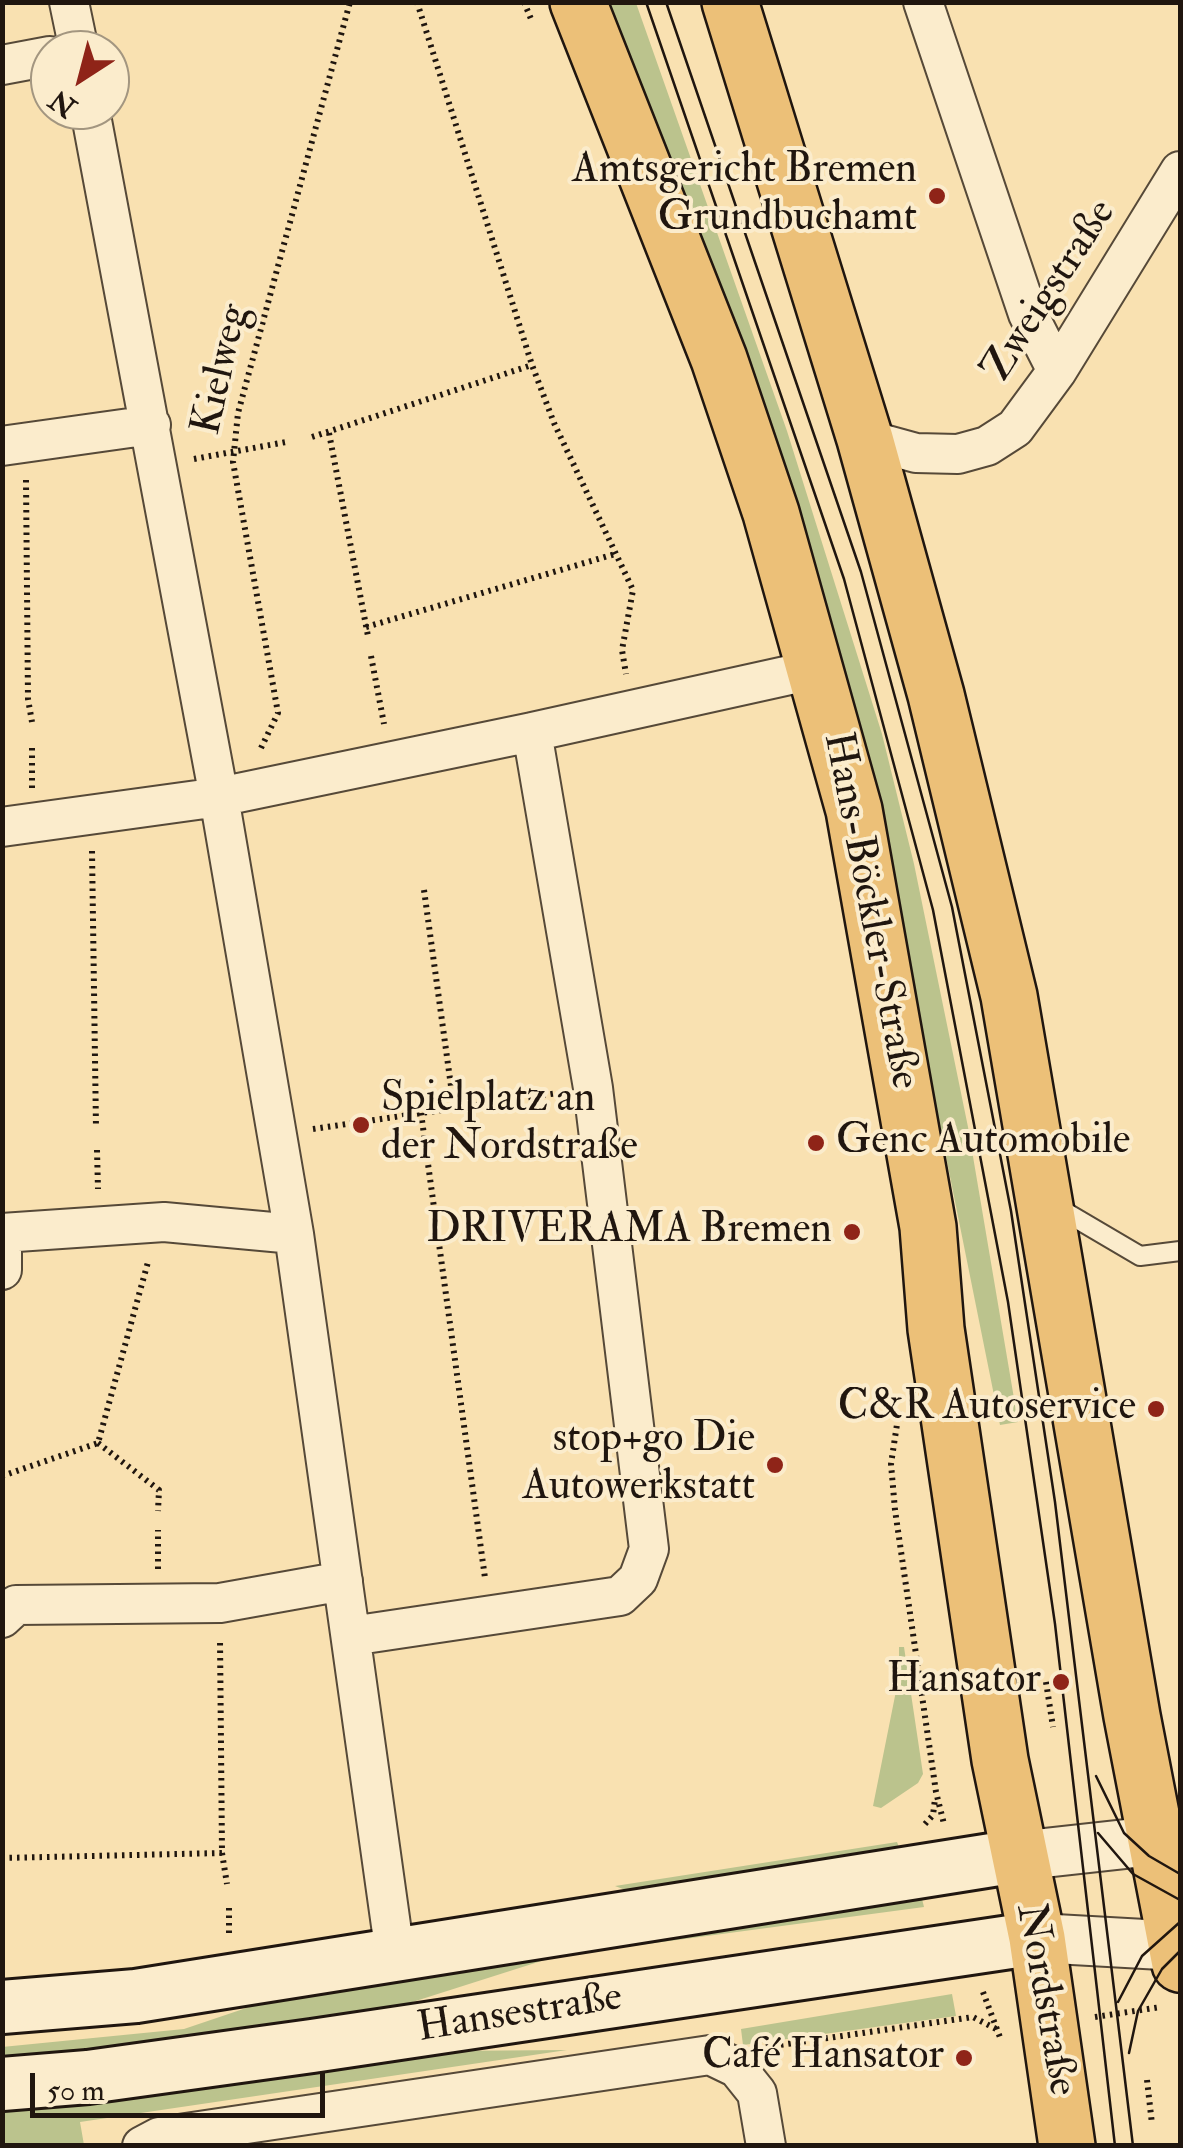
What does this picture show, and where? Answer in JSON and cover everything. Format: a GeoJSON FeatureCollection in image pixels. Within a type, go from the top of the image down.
{"type":"FeatureCollection","features":[{"type":"Feature","properties":{"kind":"main road"},"geometry":{"type":"LineString","coordinates":[[730,2],[865,438],[936,695],[1009,996],[1169,1839],[1179,1952]]}},
{"type":"Feature","properties":{"kind":"main road","name":"Hans-Böckler-Straße"},"geometry":{"type":"LineString","coordinates":[[558,20],[719,359],[771,513],[854,810],[928,1227],[939,1348],[1018,1856]]}},
{"type":"Feature","properties":{"kind":"main road","name":"Nordstraße"},"geometry":{"type":"LineString","coordinates":[[1018,1856],[1037,1938],[1068,2146]]}},
{"type":"Feature","properties":{"kind":"main road","name":"Hansestraße"},"geometry":{"type":"LineString","coordinates":[[2,2006],[136,1996],[1018,1856]]}},
{"type":"Feature","properties":{"kind":"main road","name":"Hansestraße"},"geometry":{"type":"LineString","coordinates":[[2,2084],[126,2072],[1037,1938]]}},
{"type":"Feature","properties":{"kind":"street"},"geometry":{"type":"LineString","coordinates":[[69,2],[75,30]]}},
{"type":"Feature","properties":{"kind":"street"},"geometry":{"type":"LineString","coordinates":[[923,2],[1028,314],[1057,371]]}},
{"type":"Feature","properties":{"kind":"street"},"geometry":{"type":"LineString","coordinates":[[2,65],[30,60]]}},
{"type":"Feature","properties":{"kind":"street"},"geometry":{"type":"LineString","coordinates":[[94,130],[219,797],[294,1234],[395,1954]]}},
{"type":"Feature","properties":{"kind":"street","name":"Zweigstraße"},"geometry":{"type":"LineString","coordinates":[[865,438],[916,453],[958,454],[986,446],[1014,428],[1057,371],[1180,171]]}},
{"type":"Feature","properties":{"kind":"street"},"geometry":{"type":"LineString","coordinates":[[14,445],[151,425]]}},
{"type":"Feature","properties":{"kind":"street"},"geometry":{"type":"LineString","coordinates":[[2,827],[219,797],[817,669]]}},
{"type":"Feature","properties":{"kind":"street"},"geometry":{"type":"LineString","coordinates":[[351,1636],[620,1596],[638,1579],[649,1549],[593,1088],[532,732]]}},
{"type":"Feature","properties":{"kind":"street"},"geometry":{"type":"LineString","coordinates":[[2,1233],[159,1222],[294,1234]]}},
{"type":"Feature","properties":{"kind":"street"},"geometry":{"type":"LineString","coordinates":[[2,1250],[2,1270]]}},
{"type":"Feature","properties":{"kind":"street"},"geometry":{"type":"LineString","coordinates":[[2,1618],[16,1606],[220,1602],[343,1581]]}},
{"type":"Feature","properties":{"kind":"street"},"geometry":{"type":"LineString","coordinates":[[1018,1856],[1169,1839]]}},
{"type":"Feature","properties":{"kind":"street"},"geometry":{"type":"LineString","coordinates":[[1037,1938],[1179,1952]]}},
{"type":"Feature","properties":{"kind":"street"},"geometry":{"type":"LineString","coordinates":[[710,2054],[737,2068],[757,2092],[766,2146]]}},
{"type":"Feature","properties":{"kind":"street","name":"Hansestraße"},"geometry":{"type":"LineString","coordinates":[[142,2146],[159,2137],[710,2054]]}},
{"type":"Feature","properties":{"kind":"lane"},"geometry":{"type":"LineString","coordinates":[[1047,1202],[1140,1256],[1180,1250]]}},
{"type":"Feature","properties":{"kind":"path","name":"Kielweg"},"geometry":{"type":"LineString","coordinates":[[219,797],[269,738],[278,713],[234,451],[238,412],[350,2]]}},
{"type":"Feature","properties":{"kind":"path"},"geometry":{"type":"LineString","coordinates":[[418,2],[532,365],[633,590],[622,650],[632,710]]}},
{"type":"Feature","properties":{"kind":"path"},"geometry":{"type":"LineString","coordinates":[[524,2],[558,20]]}},
{"type":"Feature","properties":{"kind":"path"},"geometry":{"type":"LineString","coordinates":[[312,437],[532,365]]}},
{"type":"Feature","properties":{"kind":"path"},"geometry":{"type":"LineString","coordinates":[[329,433],[367,632],[615,554]]}},
{"type":"Feature","properties":{"kind":"path"},"geometry":{"type":"LineString","coordinates":[[234,451],[286,442]]}},
{"type":"Feature","properties":{"kind":"path"},"geometry":{"type":"LineString","coordinates":[[14,445],[32,722]]}},
{"type":"Feature","properties":{"kind":"path"},"geometry":{"type":"LineString","coordinates":[[371,656],[391,761]]}},
{"type":"Feature","properties":{"kind":"path"},"geometry":{"type":"LineString","coordinates":[[92,814],[96,1128]]}},
{"type":"Feature","properties":{"kind":"path"},"geometry":{"type":"LineString","coordinates":[[424,890],[454,1108]]}},
{"type":"Feature","properties":{"kind":"path"},"geometry":{"type":"LineString","coordinates":[[277,1134],[593,1088]]}},
{"type":"Feature","properties":{"kind":"path"},"geometry":{"type":"LineString","coordinates":[[421,1113],[490,1616]]}},
{"type":"Feature","properties":{"kind":"path"},"geometry":{"type":"LineString","coordinates":[[98,1442],[159,1222]]}},
{"type":"Feature","properties":{"kind":"path"},"geometry":{"type":"LineString","coordinates":[[900,1400],[891,1464],[936,1792],[933,1815],[921,1829]]}},
{"type":"Feature","properties":{"kind":"path"},"geometry":{"type":"LineString","coordinates":[[2,1476],[98,1442]]}},
{"type":"Feature","properties":{"kind":"path"},"geometry":{"type":"LineString","coordinates":[[98,1442],[158,1490],[158,1510]]}},
{"type":"Feature","properties":{"kind":"path"},"geometry":{"type":"LineString","coordinates":[[220,1602],[222,1853],[227,1884]]}},
{"type":"Feature","properties":{"kind":"path"},"geometry":{"type":"LineString","coordinates":[[1046,1682],[1053,1727]]}},
{"type":"Feature","properties":{"kind":"path"},"geometry":{"type":"LineString","coordinates":[[2,1858],[222,1853]]}},
{"type":"Feature","properties":{"kind":"path"},"geometry":{"type":"LineString","coordinates":[[710,2054],[973,2018],[996,2030]]}},
{"type":"Feature","properties":{"kind":"path"},"geometry":{"type":"LineString","coordinates":[[1147,2080],[1152,2124]]}},
{"type":"Feature","properties":{"kind":"green space"},"geometry":{"type":"Polygon","coordinates":[[[599,3],[636,3],[787,431],[882,734],[914,864],[968,1127],[1018,1422],[1000,1425],[874,799],[599,3]]]}},
{"type":"Feature","properties":{"kind":"green space"},"geometry":{"type":"Polygon","coordinates":[[[899,1647],[904,1647],[923,1774],[918,1783],[881,1808],[873,1806],[899,1676],[899,1647]]]}},
{"type":"Feature","properties":{"kind":"green space"},"geometry":{"type":"Polygon","coordinates":[[[897,1842],[901,1852],[636,1894],[615,1886],[897,1842]]]}},
{"type":"Feature","properties":{"kind":"green space"},"geometry":{"type":"Polygon","coordinates":[[[920,1891],[924,1907],[557,1956],[356,2020],[3,2063],[2,2047],[184,2029],[264,2002],[920,1891]]]}},
{"type":"Feature","properties":{"kind":"green space"},"geometry":{"type":"Polygon","coordinates":[[[952,1994],[956,2016],[743,2045],[741,2029],[952,1994]]]}},
{"type":"Feature","properties":{"kind":"green space"},"geometry":{"type":"Polygon","coordinates":[[[567,2050],[80,2122],[84,2145],[3,2145],[2,2111],[439,2051],[567,2050]]]}},
{"type":"Feature","properties":{"kind":"tram line"},"geometry":{"type":"LineString","coordinates":[[646,2],[844,579],[933,910],[1008,1302],[1055,1624],[1115,2146]]}},
{"type":"Feature","properties":{"kind":"tram line"},"geometry":{"type":"LineString","coordinates":[[666,2],[861,572],[952,907],[1011,1211],[1055,1502],[1133,2146]]}},
{"type":"Feature","properties":{"kind":"tram line"},"geometry":{"type":"LineString","coordinates":[[1096,1776],[1124,1833],[1149,1856],[1180,1874]]}},
{"type":"Feature","properties":{"kind":"tram line"},"geometry":{"type":"LineString","coordinates":[[1098,1833],[1133,1874],[1180,1900]]}},
{"type":"Feature","properties":{"kind":"tram line"},"geometry":{"type":"LineString","coordinates":[[1118,2002],[1142,1956],[1180,1922]]}},
{"type":"Feature","properties":{"kind":"tram line"},"geometry":{"type":"LineString","coordinates":[[1129,2053],[1138,2011],[1162,1969],[1180,1951]]}},
{"type":"Feature","properties":{"kind":"place","name":"Amtsgericht Bremen Grundbuchamt"},"geometry":{"type":"Point","coordinates":[937,196]}},
{"type":"Feature","properties":{"kind":"place","name":"Spielplatz an der Nordstraße"},"geometry":{"type":"Point","coordinates":[361,1125]}},
{"type":"Feature","properties":{"kind":"place","name":"Genc Automobile"},"geometry":{"type":"Point","coordinates":[816,1143]}},
{"type":"Feature","properties":{"kind":"place","name":"DRIVERAMA Bremen"},"geometry":{"type":"Point","coordinates":[852,1232]}},
{"type":"Feature","properties":{"kind":"place","name":"C&R Autoservice"},"geometry":{"type":"Point","coordinates":[1156,1409]}},
{"type":"Feature","properties":{"kind":"place","name":"stop+go Die Autowerkstatt"},"geometry":{"type":"Point","coordinates":[775,1465]}},
{"type":"Feature","properties":{"kind":"place","name":"Hansator"},"geometry":{"type":"Point","coordinates":[1061,1682]}},
{"type":"Feature","properties":{"kind":"place","name":"Café Hansator"},"geometry":{"type":"Point","coordinates":[964,2058]}}]}
